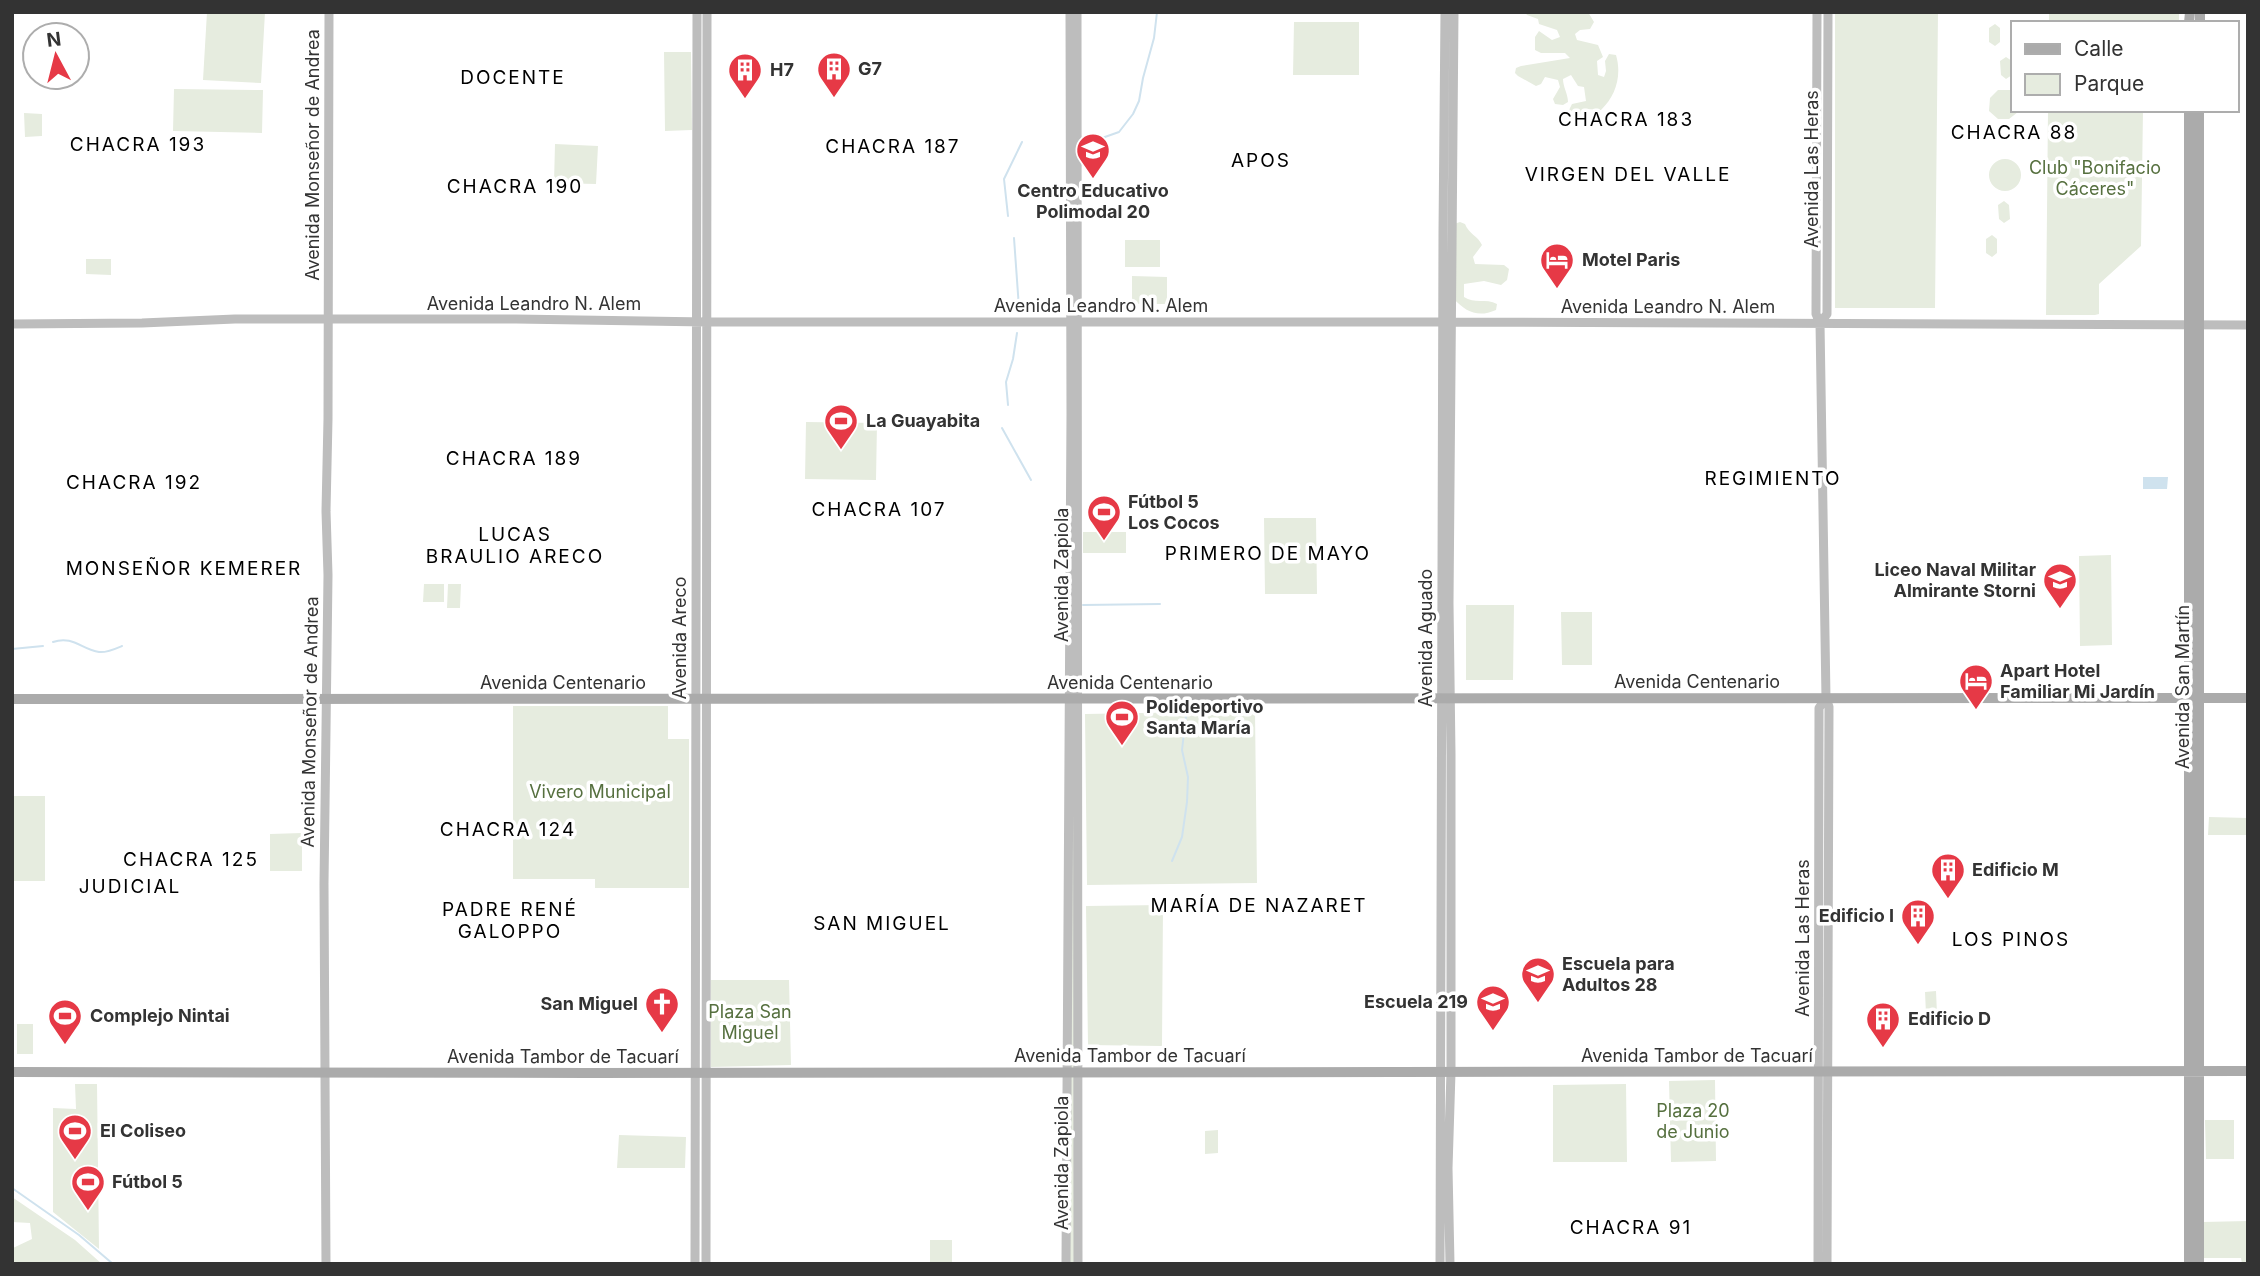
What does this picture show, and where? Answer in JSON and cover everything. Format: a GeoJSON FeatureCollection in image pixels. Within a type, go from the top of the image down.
{"type":"FeatureCollection","features":[{"type":"Feature","properties":{"kind":"main road","name":"Avenida Monseñor de Andrea"},"geometry":{"type":"LineString","coordinates":[[326,1264],[324,884],[329,12]]}},
{"type":"Feature","properties":{"kind":"main road","name":"Avenida Areco"},"geometry":{"type":"LineString","coordinates":[[697,12],[702,321]]}},
{"type":"Feature","properties":{"kind":"main road","name":"Avenida Areco"},"geometry":{"type":"LineString","coordinates":[[706,1264],[701,1072],[701,699],[702,321],[707,12]]}},
{"type":"Feature","properties":{"kind":"main road","name":"Avenida Zapiola"},"geometry":{"type":"LineString","coordinates":[[1070,12],[1074,321]]}},
{"type":"Feature","properties":{"kind":"main road","name":"Avenida Zapiola"},"geometry":{"type":"LineString","coordinates":[[1077,12],[1074,698],[1078,1264]]}},
{"type":"Feature","properties":{"kind":"main road","name":"Avenida Aguado"},"geometry":{"type":"LineString","coordinates":[[1445,12],[1446,1072],[1450,1264]]}},
{"type":"Feature","properties":{"kind":"main road","name":"Avenida Aguado"},"geometry":{"type":"LineString","coordinates":[[1447,322],[1454,12]]}},
{"type":"Feature","properties":{"kind":"main road","name":"Avenida Las Heras"},"geometry":{"type":"LineString","coordinates":[[1817,12],[1816,314],[1821,323],[1826,698],[1819,708],[1827,1264]]}},
{"type":"Feature","properties":{"kind":"main road","name":"Avenida Las Heras"},"geometry":{"type":"LineString","coordinates":[[1821,323],[1827,314],[1828,12]]}},
{"type":"Feature","properties":{"kind":"main road","name":"Avenida San Martín"},"geometry":{"type":"LineString","coordinates":[[2189,112],[2196,323]]}},
{"type":"Feature","properties":{"kind":"main road","name":"Avenida San Martín"},"geometry":{"type":"LineString","coordinates":[[2189,1264],[2194,1071],[2199,112]]}},
{"type":"Feature","properties":{"kind":"main road","name":"Avenida Leandro N. Alem"},"geometry":{"type":"LineString","coordinates":[[12,324],[328,319],[2248,323]]}},
{"type":"Feature","properties":{"kind":"main road","name":"Avenida Zapiola"},"geometry":{"type":"LineString","coordinates":[[1066,1264],[1074,698]]}},
{"type":"Feature","properties":{"kind":"main road","name":"Avenida Centenario"},"geometry":{"type":"LineString","coordinates":[[12,699],[2248,698]]}},
{"type":"Feature","properties":{"kind":"main road","name":"Avenida San Martín"},"geometry":{"type":"LineString","coordinates":[[2194,1071],[2199,1264]]}},
{"type":"Feature","properties":{"kind":"main road","name":"Avenida Tambor de Tacuarí"},"geometry":{"type":"LineString","coordinates":[[12,1072],[2248,1071]]}},
{"type":"Feature","properties":{"kind":"main road","name":"Avenida Areco"},"geometry":{"type":"LineString","coordinates":[[695,1264],[701,1072]]}},
{"type":"Feature","properties":{"kind":"main road","name":"Avenida Aguado"},"geometry":{"type":"LineString","coordinates":[[1440,1264],[1446,1072]]}},
{"type":"Feature","properties":{"kind":"main road","name":"Avenida Las Heras"},"geometry":{"type":"LineString","coordinates":[[1818,1264],[1823,1072]]}},
{"type":"Feature","properties":{"kind":"green space"},"geometry":{"type":"Polygon","coordinates":[[[207,12],[265,12],[261,83],[203,80],[207,12]]]}},
{"type":"Feature","properties":{"kind":"green space"},"geometry":{"type":"Polygon","coordinates":[[[1525,12],[1588,12],[1594,22],[1590,29],[1580,30],[1575,34],[1577,40],[1598,45],[1603,57],[1597,61],[1598,75],[1604,77],[1605,61],[1609,54],[1616,55],[1618,78],[1611,98],[1601,110],[1587,109],[1579,116],[1578,125],[1572,126],[1566,122],[1572,104],[1586,101],[1584,87],[1578,86],[1571,75],[1563,79],[1568,102],[1563,105],[1555,104],[1553,99],[1560,87],[1558,80],[1545,77],[1541,84],[1536,86],[1515,73],[1516,68],[1521,66],[1570,58],[1565,53],[1541,53],[1535,50],[1535,37],[1539,31],[1552,40],[1560,37],[1557,30],[1539,24],[1538,19],[1525,12]]]}},
{"type":"Feature","properties":{"kind":"green space"},"geometry":{"type":"Polygon","coordinates":[[[1835,12],[1938,12],[1935,308],[1835,308],[1835,12]]]}},
{"type":"Feature","properties":{"kind":"green space"},"geometry":{"type":"Polygon","coordinates":[[[2049,12],[2179,12],[2179,21],[2049,21],[2049,12]]]}},
{"type":"Feature","properties":{"kind":"green space"},"geometry":{"type":"Polygon","coordinates":[[[1294,22],[1359,22],[1359,75],[1293,75],[1294,22]]]}},
{"type":"Feature","properties":{"kind":"green space"},"geometry":{"type":"Polygon","coordinates":[[[1995,24],[2000,28],[2000,42],[1995,46],[1989,42],[1989,28],[1995,24]]]}},
{"type":"Feature","properties":{"kind":"green space"},"geometry":{"type":"Polygon","coordinates":[[[664,52],[691,52],[692,130],[665,131],[664,52]]]}},
{"type":"Feature","properties":{"kind":"green space"},"geometry":{"type":"Polygon","coordinates":[[[2006,57],[2011,60],[2011,76],[2006,79],[2001,75],[2000,61],[2006,57]]]}},
{"type":"Feature","properties":{"kind":"green space"},"geometry":{"type":"Polygon","coordinates":[[[174,89],[263,90],[262,133],[173,131],[174,89]]]}},
{"type":"Feature","properties":{"kind":"green space"},"geometry":{"type":"Polygon","coordinates":[[[1998,90],[2010,90],[2011,112],[2018,112],[2009,119],[1998,119],[1989,111],[1990,98],[1998,90]]]}},
{"type":"Feature","properties":{"kind":"green space","name":"Club \"Bonifacio Cáceres\""},"geometry":{"type":"Polygon","coordinates":[[[2048,112],[2143,112],[2141,246],[2099,284],[2099,314],[2046,315],[2048,112]]]}},
{"type":"Feature","properties":{"kind":"green space"},"geometry":{"type":"Polygon","coordinates":[[[24,113],[42,114],[42,136],[25,137],[24,113]]]}},
{"type":"Feature","properties":{"kind":"green space"},"geometry":{"type":"Polygon","coordinates":[[[555,144],[598,146],[596,184],[554,183],[555,144]]]}},
{"type":"Feature","properties":{"kind":"green space"},"geometry":{"type":"Polygon","coordinates":[[[2005,159],[2016,164],[2021,175],[2016,186],[2005,191],[1994,186],[1989,175],[1994,164],[2005,159]]]}},
{"type":"Feature","properties":{"kind":"green space"},"geometry":{"type":"Polygon","coordinates":[[[2004,201],[2009,205],[2010,219],[2004,223],[1999,219],[1998,205],[2004,201]]]}},
{"type":"Feature","properties":{"kind":"green space"},"geometry":{"type":"Polygon","coordinates":[[[1460,222],[1465,224],[1482,245],[1473,257],[1475,264],[1504,265],[1509,269],[1507,280],[1501,285],[1484,281],[1464,284],[1464,297],[1493,302],[1497,304],[1496,310],[1473,312],[1454,299],[1451,225],[1460,222]]]}},
{"type":"Feature","properties":{"kind":"green space"},"geometry":{"type":"Polygon","coordinates":[[[1992,235],[1997,239],[1997,253],[1992,257],[1986,253],[1986,239],[1992,235]]]}},
{"type":"Feature","properties":{"kind":"green space"},"geometry":{"type":"Polygon","coordinates":[[[1125,240],[1160,240],[1160,267],[1125,267],[1125,240]]]}},
{"type":"Feature","properties":{"kind":"green space"},"geometry":{"type":"Polygon","coordinates":[[[86,259],[111,259],[111,275],[86,274],[86,259]]]}},
{"type":"Feature","properties":{"kind":"green space"},"geometry":{"type":"Polygon","coordinates":[[[1132,276],[1167,277],[1167,304],[1132,304],[1132,276]]]}},
{"type":"Feature","properties":{"kind":"green space","name":"La Guayabita"},"geometry":{"type":"Polygon","coordinates":[[[806,422],[877,423],[876,480],[805,479],[806,422]]]}},
{"type":"Feature","properties":{"kind":"green space"},"geometry":{"type":"Polygon","coordinates":[[[1264,518],[1316,518],[1317,594],[1265,594],[1264,518]]]}},
{"type":"Feature","properties":{"kind":"green space","name":"Fútbol 5 Los Cocos"},"geometry":{"type":"Polygon","coordinates":[[[1083,532],[1126,532],[1126,553],[1083,553],[1083,532]]]}},
{"type":"Feature","properties":{"kind":"green space"},"geometry":{"type":"Polygon","coordinates":[[[2111,555],[2112,645],[2080,646],[2079,556],[2111,555]]]}},
{"type":"Feature","properties":{"kind":"green space"},"geometry":{"type":"Polygon","coordinates":[[[424,584],[444,584],[444,602],[423,602],[424,584]]]}},
{"type":"Feature","properties":{"kind":"green space"},"geometry":{"type":"Polygon","coordinates":[[[448,584],[461,584],[460,608],[447,608],[448,584]]]}},
{"type":"Feature","properties":{"kind":"green space"},"geometry":{"type":"Polygon","coordinates":[[[1466,605],[1514,605],[1513,680],[1466,680],[1466,605]]]}},
{"type":"Feature","properties":{"kind":"green space"},"geometry":{"type":"Polygon","coordinates":[[[1561,612],[1592,612],[1592,665],[1562,665],[1561,612]]]}},
{"type":"Feature","properties":{"kind":"green space","name":"Vivero Municipal"},"geometry":{"type":"Polygon","coordinates":[[[513,706],[668,706],[668,739],[689,739],[689,888],[595,888],[595,879],[513,879],[513,706]]]}},
{"type":"Feature","properties":{"kind":"green space"},"geometry":{"type":"Polygon","coordinates":[[[1071,711],[1075,711],[1074,1264],[1069,1264],[1071,711]]]}},
{"type":"Feature","properties":{"kind":"green space"},"geometry":{"type":"Polygon","coordinates":[[[1255,711],[1257,883],[1087,885],[1085,714],[1255,711]]]}},
{"type":"Feature","properties":{"kind":"green space"},"geometry":{"type":"Polygon","coordinates":[[[12,796],[45,796],[45,881],[12,881],[12,796]]]}},
{"type":"Feature","properties":{"kind":"green space"},"geometry":{"type":"Polygon","coordinates":[[[2209,817],[2248,818],[2248,835],[2208,835],[2209,817]]]}},
{"type":"Feature","properties":{"kind":"green space"},"geometry":{"type":"Polygon","coordinates":[[[302,833],[302,871],[270,871],[270,834],[302,833]]]}},
{"type":"Feature","properties":{"kind":"green space"},"geometry":{"type":"Polygon","coordinates":[[[1163,905],[1162,1046],[1088,1045],[1086,906],[1163,905]]]}},
{"type":"Feature","properties":{"kind":"green space","name":"Plaza San Miguel"},"geometry":{"type":"Polygon","coordinates":[[[711,980],[789,980],[791,1065],[711,1067],[711,980]]]}},
{"type":"Feature","properties":{"kind":"green space"},"geometry":{"type":"Polygon","coordinates":[[[1936,991],[1937,1014],[1926,1014],[1925,992],[1936,991]]]}},
{"type":"Feature","properties":{"kind":"green space"},"geometry":{"type":"Polygon","coordinates":[[[17,1024],[33,1024],[33,1054],[17,1054],[17,1024]]]}},
{"type":"Feature","properties":{"kind":"green space","name":"Plaza 20 de Junio"},"geometry":{"type":"Polygon","coordinates":[[[1715,1080],[1716,1161],[1671,1162],[1669,1081],[1715,1080]]]}},
{"type":"Feature","properties":{"kind":"green space","name":"El Coliseo"},"geometry":{"type":"Polygon","coordinates":[[[75,1084],[97,1084],[99,1249],[53,1212],[53,1108],[76,1109],[75,1084]]]}},
{"type":"Feature","properties":{"kind":"green space"},"geometry":{"type":"Polygon","coordinates":[[[1626,1084],[1627,1162],[1553,1162],[1553,1085],[1626,1084]]]}},
{"type":"Feature","properties":{"kind":"green space"},"geometry":{"type":"Polygon","coordinates":[[[2205,1120],[2234,1120],[2234,1159],[2206,1159],[2205,1120]]]}},
{"type":"Feature","properties":{"kind":"green space"},"geometry":{"type":"Polygon","coordinates":[[[1218,1130],[1218,1153],[1205,1154],[1205,1131],[1218,1130]]]}},
{"type":"Feature","properties":{"kind":"green space"},"geometry":{"type":"Polygon","coordinates":[[[619,1135],[686,1137],[685,1168],[617,1168],[619,1135]]]}},
{"type":"Feature","properties":{"kind":"green space"},"geometry":{"type":"Polygon","coordinates":[[[12,1197],[75,1240],[102,1264],[13,1264],[13,1248],[32,1239],[30,1223],[12,1222],[12,1197]]]}},
{"type":"Feature","properties":{"kind":"green space"},"geometry":{"type":"Polygon","coordinates":[[[2248,1221],[2248,1264],[2242,1264],[2241,1258],[2203,1258],[2203,1222],[2248,1221]]]}},
{"type":"Feature","properties":{"kind":"green space"},"geometry":{"type":"Polygon","coordinates":[[[930,1240],[952,1240],[952,1264],[930,1264],[930,1240]]]}},
{"type":"Feature","properties":{"kind":"water"},"geometry":{"type":"Polygon","coordinates":[[[2143,477],[2168,477],[2167,489],[2143,489],[2143,477]]]}},
{"type":"Feature","properties":{"kind":"waterway"},"geometry":{"type":"LineString","coordinates":[[1102,138],[1119,132],[1139,101],[1154,38],[1157,12]]}},
{"type":"Feature","properties":{"kind":"waterway"},"geometry":{"type":"LineString","coordinates":[[1008,216],[1004,179],[1022,142]]}},
{"type":"Feature","properties":{"kind":"waterway"},"geometry":{"type":"LineString","coordinates":[[1014,238],[1019,308]]}},
{"type":"Feature","properties":{"kind":"waterway"},"geometry":{"type":"LineString","coordinates":[[1008,405],[1006,382],[1017,333]]}},
{"type":"Feature","properties":{"kind":"waterway"},"geometry":{"type":"LineString","coordinates":[[1002,428],[1031,480]]}},
{"type":"Feature","properties":{"kind":"waterway"},"geometry":{"type":"LineString","coordinates":[[1083,605],[1160,604]]}},
{"type":"Feature","properties":{"kind":"waterway"},"geometry":{"type":"LineString","coordinates":[[53,642],[66,640],[99,652],[122,646]]}},
{"type":"Feature","properties":{"kind":"waterway"},"geometry":{"type":"LineString","coordinates":[[12,649],[43,646]]}},
{"type":"Feature","properties":{"kind":"waterway"},"geometry":{"type":"LineString","coordinates":[[1172,861],[1182,837],[1187,802],[1188,777],[1182,750],[1187,707]]}},
{"type":"Feature","properties":{"kind":"waterway"},"geometry":{"type":"LineString","coordinates":[[12,1188],[79,1235],[113,1264]]}},
{"type":"Feature","properties":{"kind":"place","name":"G7"},"geometry":{"type":"Point","coordinates":[834,99]}},
{"type":"Feature","properties":{"kind":"place","name":"H7"},"geometry":{"type":"Point","coordinates":[745,100]}},
{"type":"Feature","properties":{"kind":"place","name":"Centro Educativo Polimodal 20"},"geometry":{"type":"Point","coordinates":[1093,180]}},
{"type":"Feature","properties":{"kind":"place","name":"Motel Paris"},"geometry":{"type":"Point","coordinates":[1557,290]}},
{"type":"Feature","properties":{"kind":"place","name":"La Guayabita"},"geometry":{"type":"Point","coordinates":[841,451]}},
{"type":"Feature","properties":{"kind":"place","name":"Fútbol 5 Los Cocos"},"geometry":{"type":"Point","coordinates":[1104,542]}},
{"type":"Feature","properties":{"kind":"place","name":"Liceo Naval Militar Almirante Storni"},"geometry":{"type":"Point","coordinates":[2060,610]}},
{"type":"Feature","properties":{"kind":"place","name":"Apart Hotel Familiar Mi Jardín"},"geometry":{"type":"Point","coordinates":[1976,711]}},
{"type":"Feature","properties":{"kind":"place","name":"Polideportivo Santa María"},"geometry":{"type":"Point","coordinates":[1122,747]}},
{"type":"Feature","properties":{"kind":"place","name":"Edificio M"},"geometry":{"type":"Point","coordinates":[1948,900]}},
{"type":"Feature","properties":{"kind":"place","name":"Edificio I"},"geometry":{"type":"Point","coordinates":[1918,946]}},
{"type":"Feature","properties":{"kind":"place","name":"Escuela para Adultos 28"},"geometry":{"type":"Point","coordinates":[1538,1004]}},
{"type":"Feature","properties":{"kind":"place","name":"Escuela 219"},"geometry":{"type":"Point","coordinates":[1493,1032]}},
{"type":"Feature","properties":{"kind":"place","name":"San Miguel"},"geometry":{"type":"Point","coordinates":[662,1034]}},
{"type":"Feature","properties":{"kind":"place","name":"Complejo Nintai"},"geometry":{"type":"Point","coordinates":[65,1046]}},
{"type":"Feature","properties":{"kind":"place","name":"Edificio D"},"geometry":{"type":"Point","coordinates":[1883,1049]}},
{"type":"Feature","properties":{"kind":"place","name":"El Coliseo"},"geometry":{"type":"Point","coordinates":[75,1161]}},
{"type":"Feature","properties":{"kind":"place","name":"Fútbol 5"},"geometry":{"type":"Point","coordinates":[88,1212]}},
{"type":"Feature","properties":{"kind":"district","name":"DOCENTE"},"geometry":{"type":"Point","coordinates":[513,77]}},
{"type":"Feature","properties":{"kind":"district","name":"CHACRA 183"},"geometry":{"type":"Point","coordinates":[1626,119]}},
{"type":"Feature","properties":{"kind":"district","name":"CHACRA 88"},"geometry":{"type":"Point","coordinates":[2014,132]}},
{"type":"Feature","properties":{"kind":"district","name":"CHACRA 193"},"geometry":{"type":"Point","coordinates":[138,144]}},
{"type":"Feature","properties":{"kind":"district","name":"CHACRA 187"},"geometry":{"type":"Point","coordinates":[893,146]}},
{"type":"Feature","properties":{"kind":"district","name":"APOS"},"geometry":{"type":"Point","coordinates":[1261,160]}},
{"type":"Feature","properties":{"kind":"district","name":"VIRGEN DEL VALLE"},"geometry":{"type":"Point","coordinates":[1628,174]}},
{"type":"Feature","properties":{"kind":"district","name":"CHACRA 190"},"geometry":{"type":"Point","coordinates":[515,186]}},
{"type":"Feature","properties":{"kind":"district","name":"CHACRA 189"},"geometry":{"type":"Point","coordinates":[514,458]}},
{"type":"Feature","properties":{"kind":"district","name":"REGIMIENTO"},"geometry":{"type":"Point","coordinates":[1773,478]}},
{"type":"Feature","properties":{"kind":"district","name":"CHACRA 192"},"geometry":{"type":"Point","coordinates":[134,482]}},
{"type":"Feature","properties":{"kind":"district","name":"CHACRA 107"},"geometry":{"type":"Point","coordinates":[879,509]}},
{"type":"Feature","properties":{"kind":"district","name":"LUCAS BRAULIO ARECO"},"geometry":{"type":"Point","coordinates":[515,545]}},
{"type":"Feature","properties":{"kind":"district","name":"PRIMERO DE MAYO"},"geometry":{"type":"Point","coordinates":[1268,553]}},
{"type":"Feature","properties":{"kind":"district","name":"MONSEÑOR KEMERER"},"geometry":{"type":"Point","coordinates":[184,568]}},
{"type":"Feature","properties":{"kind":"district","name":"CHACRA 124"},"geometry":{"type":"Point","coordinates":[508,829]}},
{"type":"Feature","properties":{"kind":"district","name":"CHACRA 125"},"geometry":{"type":"Point","coordinates":[191,859]}},
{"type":"Feature","properties":{"kind":"district","name":"JUDICIAL"},"geometry":{"type":"Point","coordinates":[130,886]}},
{"type":"Feature","properties":{"kind":"district","name":"MARÍA DE NAZARET"},"geometry":{"type":"Point","coordinates":[1259,905]}},
{"type":"Feature","properties":{"kind":"district","name":"PADRE RENÉ GALOPPO"},"geometry":{"type":"Point","coordinates":[510,920]}},
{"type":"Feature","properties":{"kind":"district","name":"SAN MIGUEL"},"geometry":{"type":"Point","coordinates":[882,923]}},
{"type":"Feature","properties":{"kind":"district","name":"LOS PINOS"},"geometry":{"type":"Point","coordinates":[2011,939]}},
{"type":"Feature","properties":{"kind":"district","name":"CHACRA 91"},"geometry":{"type":"Point","coordinates":[1631,1227]}}]}
